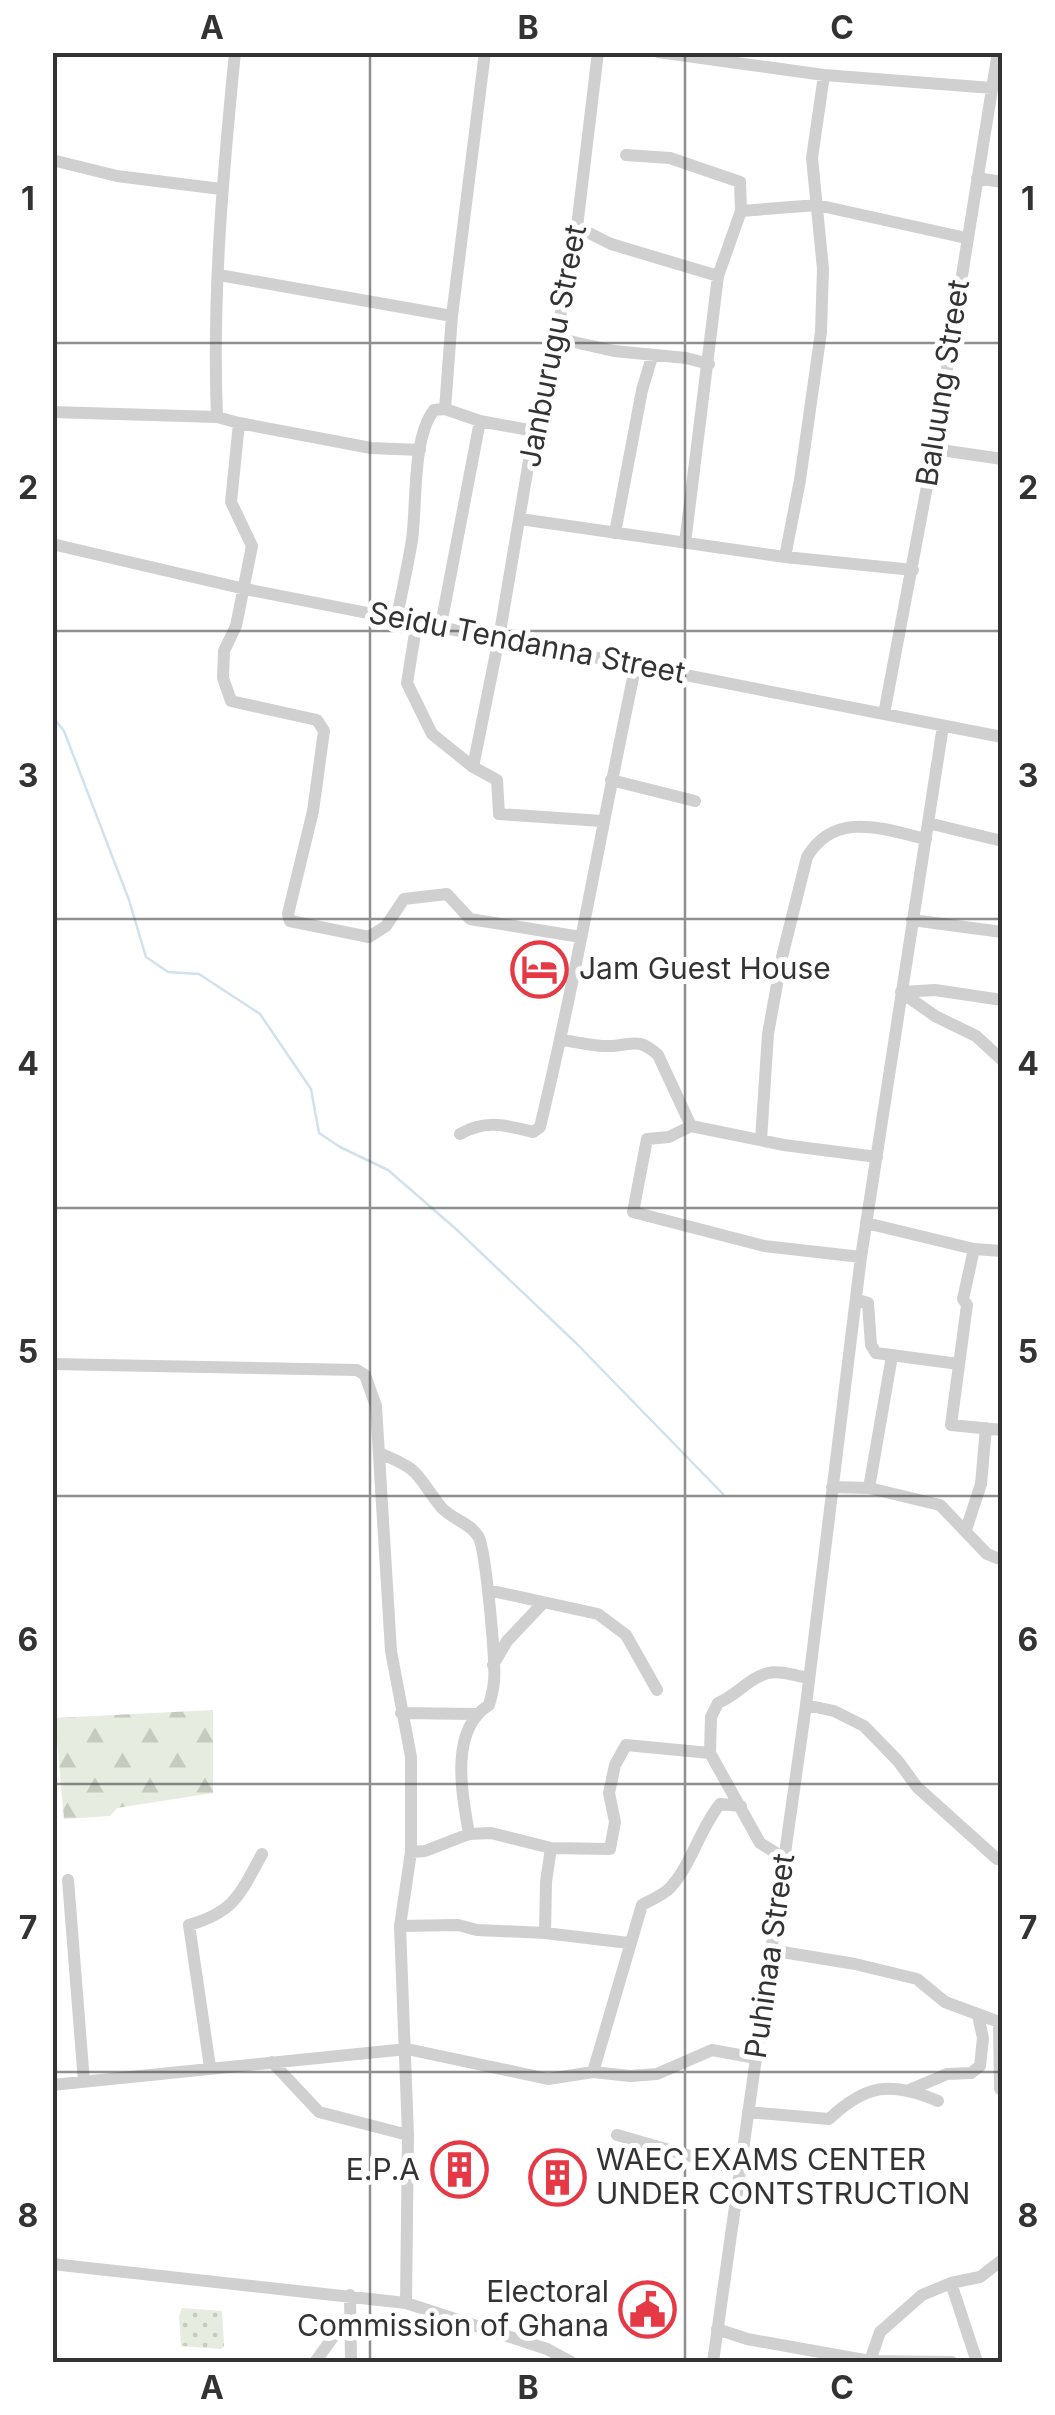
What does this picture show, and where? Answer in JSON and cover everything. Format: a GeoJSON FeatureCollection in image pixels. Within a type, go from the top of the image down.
{"type":"FeatureCollection","features":[{"type":"Feature","properties":{"kind":"street"},"geometry":{"type":"LineString","coordinates":[[217,418],[214,354],[221,188],[235,52]]}},
{"type":"Feature","properties":{"kind":"street"},"geometry":{"type":"LineString","coordinates":[[445,409],[452,316],[485,52]]}},
{"type":"Feature","properties":{"kind":"street","name":"Janburugu Street"},"geometry":{"type":"LineString","coordinates":[[473,766],[500,638],[534,432],[578,226],[598,52]]}},
{"type":"Feature","properties":{"kind":"street"},"geometry":{"type":"LineString","coordinates":[[658,52],[726,57],[824,75],[992,88]]}},
{"type":"Feature","properties":{"kind":"street","name":"Baluung Street"},"geometry":{"type":"LineString","coordinates":[[884,714],[934,449],[998,52]]}},
{"type":"Feature","properties":{"kind":"street"},"geometry":{"type":"LineString","coordinates":[[785,557],[821,332],[823,269],[813,140],[824,75]]}},
{"type":"Feature","properties":{"kind":"street"},"geometry":{"type":"LineString","coordinates":[[626,155],[670,158],[740,182],[741,211],[718,276],[685,543]]}},
{"type":"Feature","properties":{"kind":"street"},"geometry":{"type":"LineString","coordinates":[[52,160],[116,176],[221,188]]}},
{"type":"Feature","properties":{"kind":"street"},"geometry":{"type":"LineString","coordinates":[[977,178],[1002,182]]}},
{"type":"Feature","properties":{"kind":"street"},"geometry":{"type":"LineString","coordinates":[[741,211],[817,204],[966,238]]}},
{"type":"Feature","properties":{"kind":"street"},"geometry":{"type":"LineString","coordinates":[[578,226],[611,244],[718,276]]}},
{"type":"Feature","properties":{"kind":"street"},"geometry":{"type":"LineString","coordinates":[[219,275],[452,316]]}},
{"type":"Feature","properties":{"kind":"street"},"geometry":{"type":"LineString","coordinates":[[556,338],[709,364]]}},
{"type":"Feature","properties":{"kind":"street"},"geometry":{"type":"LineString","coordinates":[[616,533],[642,390],[652,357]]}},
{"type":"Feature","properties":{"kind":"street"},"geometry":{"type":"LineString","coordinates":[[398,617],[412,538],[420,450],[428,417],[434,410],[445,409],[534,432]]}},
{"type":"Feature","properties":{"kind":"street"},"geometry":{"type":"LineString","coordinates":[[52,412],[217,418],[371,448],[420,450]]}},
{"type":"Feature","properties":{"kind":"street"},"geometry":{"type":"LineString","coordinates":[[440,626],[480,421]]}},
{"type":"Feature","properties":{"kind":"street"},"geometry":{"type":"LineString","coordinates":[[239,423],[231,502],[252,546],[236,626],[224,651],[223,678],[228,696],[244,704],[317,720],[324,731],[313,810],[288,914],[290,921],[369,937],[386,926],[404,899],[447,894],[470,920],[581,936]]}},
{"type":"Feature","properties":{"kind":"street"},"geometry":{"type":"LineString","coordinates":[[934,449],[1002,460]]}},
{"type":"Feature","properties":{"kind":"street"},"geometry":{"type":"LineString","coordinates":[[520,519],[785,557],[912,570]]}},
{"type":"Feature","properties":{"kind":"street","name":"Seidu Tendanna Street"},"geometry":{"type":"LineString","coordinates":[[52,544],[245,589],[1002,737]]}},
{"type":"Feature","properties":{"kind":"street"},"geometry":{"type":"LineString","coordinates":[[417,620],[407,683],[432,734],[497,780],[499,814],[602,821]]}},
{"type":"Feature","properties":{"kind":"street"},"geometry":{"type":"LineString","coordinates":[[460,1134],[476,1125],[494,1123],[533,1132],[540,1127],[562,1040],[602,821],[636,664]]}},
{"type":"Feature","properties":{"kind":"street","name":"Puhinaa Street"},"geometry":{"type":"LineString","coordinates":[[712,2362],[806,1705],[861,1257],[942,726]]}},
{"type":"Feature","properties":{"kind":"street"},"geometry":{"type":"LineString","coordinates":[[612,780],[695,800]]}},
{"type":"Feature","properties":{"kind":"street"},"geometry":{"type":"LineString","coordinates":[[928,823],[1002,841]]}},
{"type":"Feature","properties":{"kind":"street"},"geometry":{"type":"LineString","coordinates":[[761,1140],[768,1034],[807,857],[814,845],[833,831],[862,824],[926,838]]}},
{"type":"Feature","properties":{"kind":"street"},"geometry":{"type":"LineString","coordinates":[[912,920],[1002,932]]}},
{"type":"Feature","properties":{"kind":"street"},"geometry":{"type":"LineString","coordinates":[[900,992],[935,990],[1002,1000]]}},
{"type":"Feature","properties":{"kind":"street"},"geometry":{"type":"LineString","coordinates":[[900,992],[934,1016],[976,1036],[1002,1060]]}},
{"type":"Feature","properties":{"kind":"street"},"geometry":{"type":"LineString","coordinates":[[562,1040],[612,1046],[635,1042],[651,1048],[692,1126]]}},
{"type":"Feature","properties":{"kind":"street"},"geometry":{"type":"LineString","coordinates":[[861,1257],[764,1246],[633,1212],[648,1139],[668,1137],[692,1126],[877,1157]]}},
{"type":"Feature","properties":{"kind":"street"},"geometry":{"type":"LineString","coordinates":[[866,1222],[1002,1251]]}},
{"type":"Feature","properties":{"kind":"street"},"geometry":{"type":"LineString","coordinates":[[974,1248],[963,1299],[967,1304],[950,1426],[1002,1430]]}},
{"type":"Feature","properties":{"kind":"street"},"geometry":{"type":"LineString","coordinates":[[858,1300],[868,1303],[876,1353],[959,1364]]}},
{"type":"Feature","properties":{"kind":"street"},"geometry":{"type":"LineString","coordinates":[[868,1488],[892,1356]]}},
{"type":"Feature","properties":{"kind":"street"},"geometry":{"type":"LineString","coordinates":[[52,1364],[357,1370],[365,1375],[376,1406],[384,1572],[401,1714],[411,1757],[411,1852],[400,1926],[408,2135],[406,2303]]}},
{"type":"Feature","properties":{"kind":"street"},"geometry":{"type":"LineString","coordinates":[[966,1530],[981,1484],[986,1428]]}},
{"type":"Feature","properties":{"kind":"street"},"geometry":{"type":"LineString","coordinates":[[379,1453],[409,1465],[432,1490],[443,1510],[480,1538],[488,1590],[495,1679],[489,1705],[474,1714],[401,1714]]}},
{"type":"Feature","properties":{"kind":"street"},"geometry":{"type":"LineString","coordinates":[[832,1487],[868,1488],[940,1505],[986,1554],[1002,1560]]}},
{"type":"Feature","properties":{"kind":"street"},"geometry":{"type":"LineString","coordinates":[[488,1590],[598,1614],[620,1629],[657,1690]]}},
{"type":"Feature","properties":{"kind":"street"},"geometry":{"type":"LineString","coordinates":[[492,1668],[507,1641],[543,1603]]}},
{"type":"Feature","properties":{"kind":"street"},"geometry":{"type":"LineString","coordinates":[[784,1858],[760,1843],[710,1753],[711,1717],[718,1704],[737,1696],[750,1682],[770,1672],[809,1678]]}},
{"type":"Feature","properties":{"kind":"street"},"geometry":{"type":"LineString","coordinates":[[806,1705],[834,1711],[864,1726],[918,1787],[997,1859]]}},
{"type":"Feature","properties":{"kind":"street"},"geometry":{"type":"LineString","coordinates":[[468,1834],[462,1753],[464,1734],[474,1714]]}},
{"type":"Feature","properties":{"kind":"street"},"geometry":{"type":"LineString","coordinates":[[411,1852],[426,1851],[468,1834],[491,1832],[551,1848],[610,1850],[614,1822],[609,1793],[615,1766],[626,1745],[710,1753]]}},
{"type":"Feature","properties":{"kind":"street"},"geometry":{"type":"LineString","coordinates":[[593,2072],[642,1905],[668,1890],[720,1804],[741,1806]]}},
{"type":"Feature","properties":{"kind":"street"},"geometry":{"type":"LineString","coordinates":[[545,1932],[551,1848]]}},
{"type":"Feature","properties":{"kind":"street"},"geometry":{"type":"LineString","coordinates":[[210,2067],[188,1924],[224,1912],[234,1904],[262,1854]]}},
{"type":"Feature","properties":{"kind":"street"},"geometry":{"type":"LineString","coordinates":[[68,1880],[84,2082]]}},
{"type":"Feature","properties":{"kind":"street"},"geometry":{"type":"LineString","coordinates":[[400,1926],[434,1924],[629,1942]]}},
{"type":"Feature","properties":{"kind":"street"},"geometry":{"type":"LineString","coordinates":[[770,1950],[855,1964],[916,1980],[945,2002],[999,2022],[1000,2089]]}},
{"type":"Feature","properties":{"kind":"street"},"geometry":{"type":"LineString","coordinates":[[907,2091],[948,2074],[972,2073],[980,2066],[983,2038],[978,2016]]}},
{"type":"Feature","properties":{"kind":"street"},"geometry":{"type":"LineString","coordinates":[[52,2085],[406,2048],[548,2079],[593,2072],[658,2074],[712,2050],[756,2058]]}},
{"type":"Feature","properties":{"kind":"street"},"geometry":{"type":"LineString","coordinates":[[272,2062],[319,2112],[408,2135]]}},
{"type":"Feature","properties":{"kind":"street"},"geometry":{"type":"LineString","coordinates":[[748,2112],[829,2119],[849,2100],[869,2090],[892,2088],[938,2101]]}},
{"type":"Feature","properties":{"kind":"street"},"geometry":{"type":"LineString","coordinates":[[617,2136],[740,2170]]}},
{"type":"Feature","properties":{"kind":"street"},"geometry":{"type":"LineString","coordinates":[[870,2361],[880,2332],[922,2295],[980,2276],[1002,2260]]}},
{"type":"Feature","properties":{"kind":"street"},"geometry":{"type":"LineString","coordinates":[[52,2264],[406,2303],[571,2362]]}},
{"type":"Feature","properties":{"kind":"street"},"geometry":{"type":"LineString","coordinates":[[951,2283],[977,2362]]}},
{"type":"Feature","properties":{"kind":"street"},"geometry":{"type":"LineString","coordinates":[[350,2295],[351,2362]]}},
{"type":"Feature","properties":{"kind":"street"},"geometry":{"type":"LineString","coordinates":[[315,2362],[339,2329],[351,2320]]}},
{"type":"Feature","properties":{"kind":"street"},"geometry":{"type":"LineString","coordinates":[[717,2329],[870,2361],[952,2362]]}},
{"type":"Feature","properties":{"kind":"street"},"geometry":{"type":"LineString","coordinates":[[800,2348],[805,2362]]}},
{"type":"Feature","properties":{"kind":"green space"},"geometry":{"type":"Polygon","coordinates":[[[213,1710],[213,1793],[117,1808],[110,1816],[64,1819],[55,1718],[213,1710]]]}},
{"type":"Feature","properties":{"kind":"green space"},"geometry":{"type":"Polygon","coordinates":[[[182,2308],[222,2311],[224,2346],[181,2346],[182,2308]]]}},
{"type":"Feature","properties":{"kind":"waterway"},"geometry":{"type":"LineString","coordinates":[[52,716],[64,731],[129,900],[146,957],[168,972],[199,974],[260,1014],[311,1089],[319,1133],[388,1170],[456,1229],[576,1343],[723,1494]]}},
{"type":"Feature","properties":{"kind":"place","name":"Jam Guest House"},"geometry":{"type":"Point","coordinates":[540,969]}},
{"type":"Feature","properties":{"kind":"place","name":"E.P.A"},"geometry":{"type":"Point","coordinates":[459,2170]}},
{"type":"Feature","properties":{"kind":"place","name":"WAEC EXAMS CENTER UNDER CONTSTRUCTION"},"geometry":{"type":"Point","coordinates":[557,2177]}},
{"type":"Feature","properties":{"kind":"place","name":"Electoral Commission of Ghana"},"geometry":{"type":"Point","coordinates":[648,2309]}}]}
